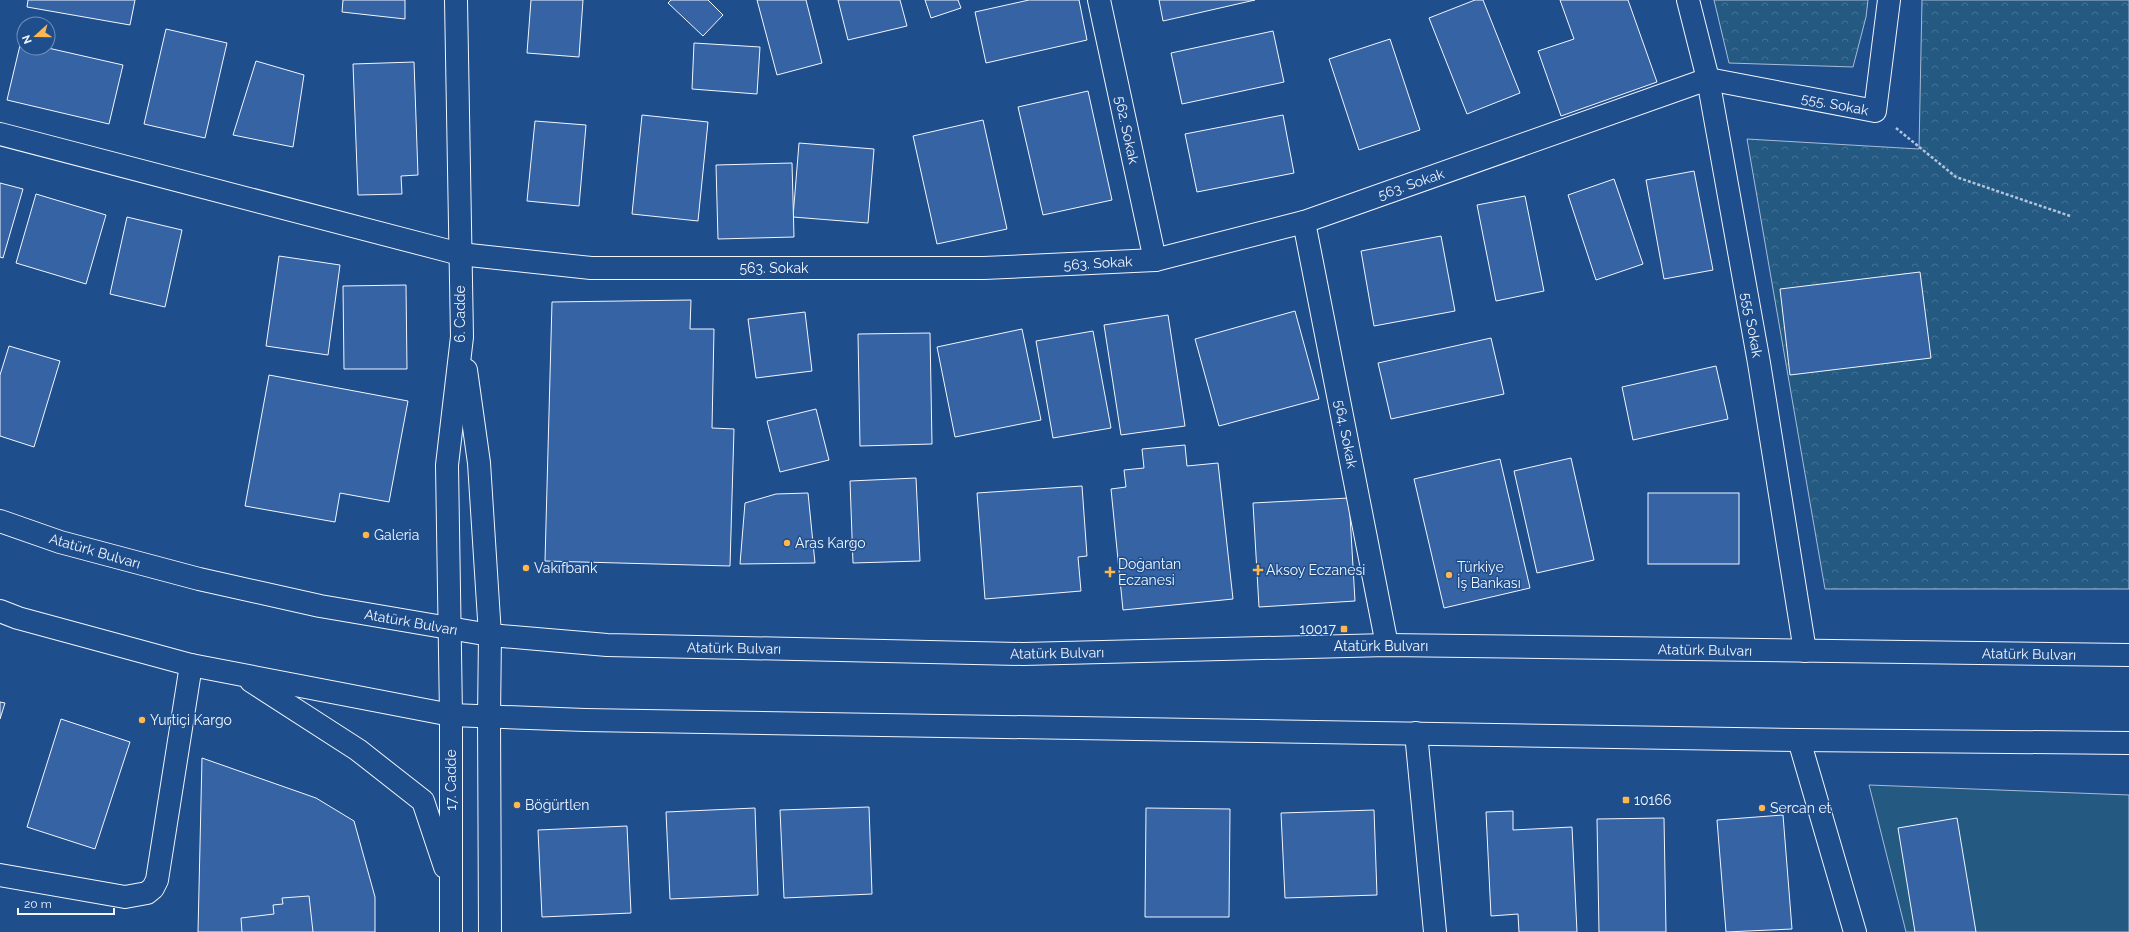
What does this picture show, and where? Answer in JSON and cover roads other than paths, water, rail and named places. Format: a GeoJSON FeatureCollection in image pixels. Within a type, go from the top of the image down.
{"type":"FeatureCollection","features":[{"type":"Feature","properties":{"kind":"main road","name":"6. Cadde"},"geometry":{"type":"LineString","coordinates":[[448,628],[447,465],[462,337],[456,0]]}},
{"type":"Feature","properties":{"kind":"main road","name":"562. Sokak"},"geometry":{"type":"LineString","coordinates":[[1099,0],[1155,260]]}},
{"type":"Feature","properties":{"kind":"main road","name":"555 Sokak"},"geometry":{"type":"LineString","coordinates":[[1688,0],[1708,79],[1757,355],[1805,651]]}},
{"type":"Feature","properties":{"kind":"main road","name":"555. Sokak"},"geometry":{"type":"LineString","coordinates":[[1708,79],[1875,111],[1889,0]]}},
{"type":"Feature","properties":{"kind":"main road","name":"563. Sokak"},"geometry":{"type":"LineString","coordinates":[[0,134],[460,254],[598,268],[984,268],[1155,260],[1304,222],[1708,79]]}},
{"type":"Feature","properties":{"kind":"main road","name":"564. Sokak"},"geometry":{"type":"LineString","coordinates":[[1304,222],[1387,645]]}},
{"type":"Feature","properties":{"kind":"main road"},"geometry":{"type":"LineString","coordinates":[[462,337],[479,463],[490,635],[490,932]]}},
{"type":"Feature","properties":{"kind":"main road","name":"Atatürk Bulvarı"},"geometry":{"type":"LineString","coordinates":[[0,521],[60,542],[199,579],[320,606],[490,635],[607,645],[1023,654],[1387,645],[2129,655]]}},
{"type":"Feature","properties":{"kind":"main road"},"geometry":{"type":"LineString","coordinates":[[0,611],[18,618],[191,665],[451,715],[585,720],[1799,740],[2129,743]]}},
{"type":"Feature","properties":{"kind":"main road","name":"17. Cadde"},"geometry":{"type":"LineString","coordinates":[[448,628],[451,715],[451,932]]}},
{"type":"Feature","properties":{"kind":"main road"},"geometry":{"type":"LineString","coordinates":[[0,875],[125,897],[147,893],[153,888],[157,880],[191,665]]}},
{"type":"Feature","properties":{"kind":"main road"},"geometry":{"type":"LineString","coordinates":[[242,675],[358,750],[423,802],[451,884]]}},
{"type":"Feature","properties":{"kind":"main road"},"geometry":{"type":"LineString","coordinates":[[1416,733],[1435,932]]}},
{"type":"Feature","properties":{"kind":"main road"},"geometry":{"type":"LineString","coordinates":[[1799,740],[1856,932]]}},
{"type":"Feature","properties":{"kind":"place","name":"Galeria"},"geometry":{"type":"Point","coordinates":[366,535]}},
{"type":"Feature","properties":{"kind":"place","name":"Aras Kargo"},"geometry":{"type":"Point","coordinates":[787,543]}},
{"type":"Feature","properties":{"kind":"place","name":"Vakıfbank"},"geometry":{"type":"Point","coordinates":[526,568]}},
{"type":"Feature","properties":{"kind":"place","name":"Aksoy Eczanesi"},"geometry":{"type":"Point","coordinates":[1258,570]}},
{"type":"Feature","properties":{"kind":"place","name":"Doğantan Eczanesi"},"geometry":{"type":"Point","coordinates":[1110,572]}},
{"type":"Feature","properties":{"kind":"place","name":"Türkiye İş Bankası"},"geometry":{"type":"Point","coordinates":[1449,575]}},
{"type":"Feature","properties":{"kind":"place","name":"10017"},"geometry":{"type":"Point","coordinates":[1344,629]}},
{"type":"Feature","properties":{"kind":"place","name":"Yurtiçi Kargo"},"geometry":{"type":"Point","coordinates":[142,720]}},
{"type":"Feature","properties":{"kind":"place","name":"10166"},"geometry":{"type":"Point","coordinates":[1626,800]}},
{"type":"Feature","properties":{"kind":"place","name":"Böğürtlen"},"geometry":{"type":"Point","coordinates":[517,805]}},
{"type":"Feature","properties":{"kind":"place","name":"Sercan et"},"geometry":{"type":"Point","coordinates":[1762,808]}}]}
